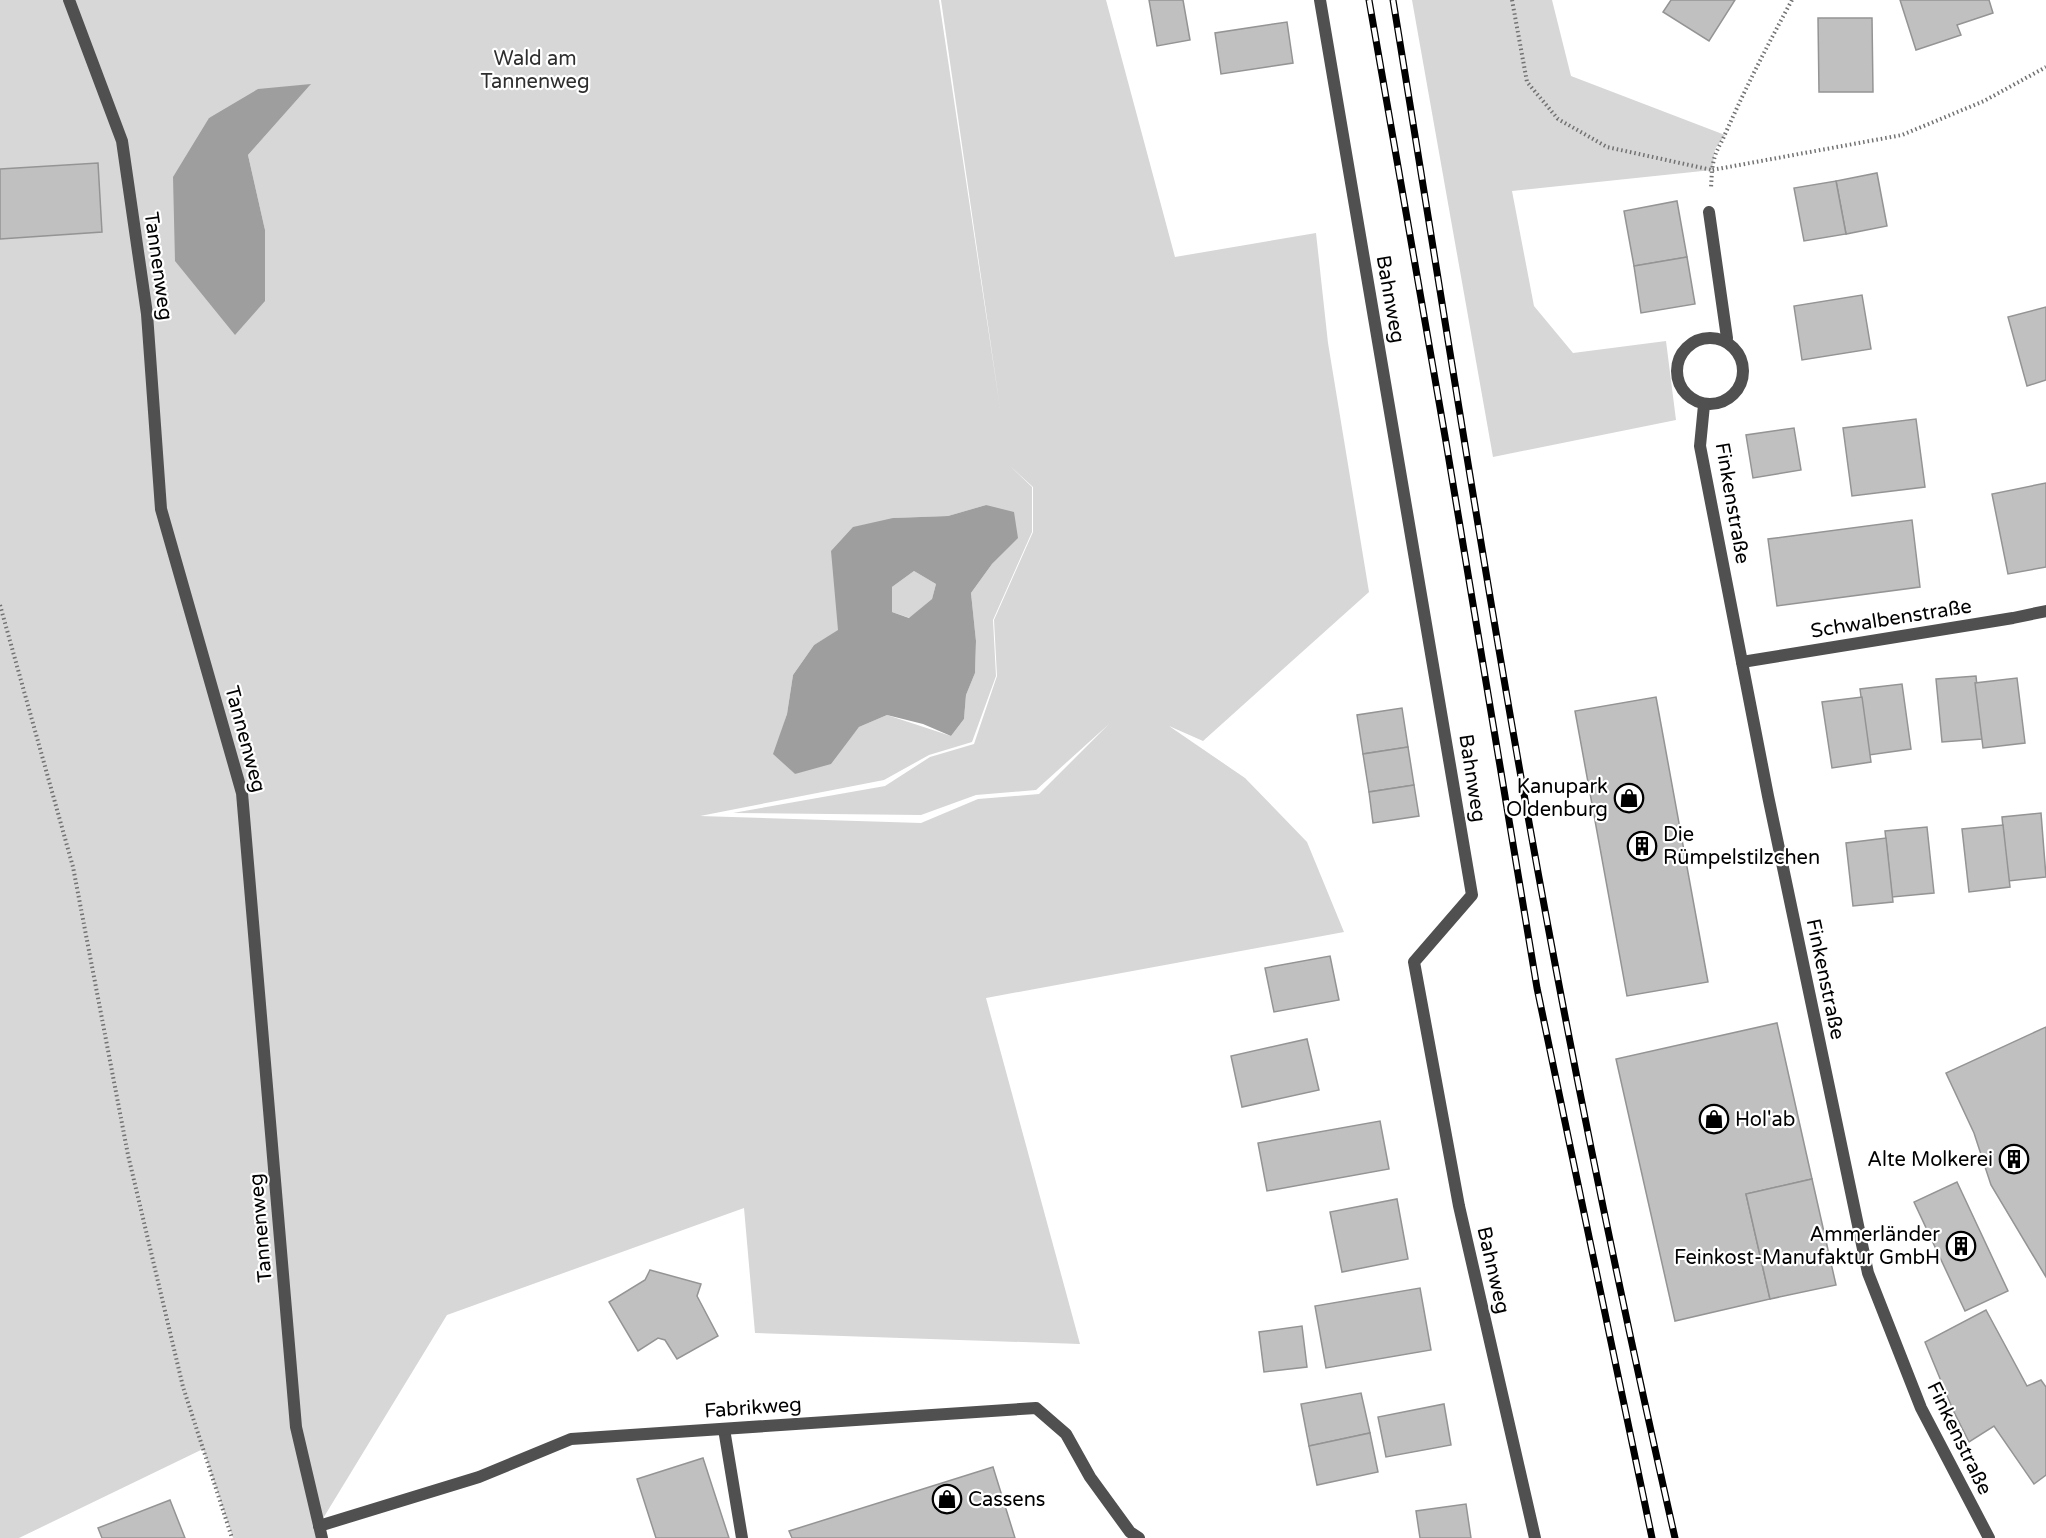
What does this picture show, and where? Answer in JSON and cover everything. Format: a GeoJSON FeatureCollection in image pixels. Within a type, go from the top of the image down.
{"type":"FeatureCollection","features":[{"type":"Feature","properties":{"kind":"street","name":"Tannenweg"},"geometry":{"type":"LineString","coordinates":[[69,0],[122,141],[147,314],[161,509],[242,793],[297,1427],[320,1532]]}},
{"type":"Feature","properties":{"kind":"street","name":"Bahnweg"},"geometry":{"type":"LineString","coordinates":[[1320,0],[1473,895],[1414,962],[1459,1206],[1535,1538]]}},
{"type":"Feature","properties":{"kind":"street"},"geometry":{"type":"LineString","coordinates":[[1709,212],[1727,338],[1725,341]]}},
{"type":"Feature","properties":{"kind":"street"},"geometry":{"type":"LineString","coordinates":[[1708,338],[1725,341],[1740,356],[1744,370],[1742,383],[1726,401],[1704,405],[1685,395],[1676,375],[1679,356],[1690,345],[1708,338]]}},
{"type":"Feature","properties":{"kind":"street","name":"Finkenstraße"},"geometry":{"type":"LineString","coordinates":[[1704,405],[1700,446],[1868,1273],[1921,1408],[1989,1538]]}},
{"type":"Feature","properties":{"kind":"street","name":"Schwalbenstraße"},"geometry":{"type":"LineString","coordinates":[[1743,662],[2013,618],[2046,610]]}},
{"type":"Feature","properties":{"kind":"street","name":"Fabrikweg"},"geometry":{"type":"LineString","coordinates":[[320,1532],[479,1477],[571,1439],[1036,1408],[1066,1434],[1090,1477],[1131,1532],[1139,1538]]}},
{"type":"Feature","properties":{"kind":"street"},"geometry":{"type":"LineString","coordinates":[[724,1429],[742,1538]]}},
{"type":"Feature","properties":{"kind":"path"},"geometry":{"type":"LineString","coordinates":[[1512,0],[1527,82],[1558,119],[1607,147],[1712,170],[1902,135],[1984,101],[2046,67]]}},
{"type":"Feature","properties":{"kind":"path"},"geometry":{"type":"LineString","coordinates":[[1709,212],[1716,149],[1725,135],[1741,95],[1792,0]]}},
{"type":"Feature","properties":{"kind":"path"},"geometry":{"type":"LineString","coordinates":[[0,605],[73,867],[128,1155],[183,1387],[232,1538]]}},
{"type":"Feature","properties":{"kind":"green space","name":"Wald am Tannenweg"},"geometry":{"type":"Polygon","coordinates":[[[0,0],[939,0],[1000,408],[941,0],[1106,0],[1175,257],[1316,233],[1328,343],[1369,592],[1203,741],[1169,726],[1245,778],[1307,842],[1344,932],[986,998],[1080,1344],[755,1333],[744,1208],[447,1315],[319,1525],[322,1538],[233,1538],[203,1449],[19,1538],[0,1538],[0,0]],[[310,85],[209,118],[265,230],[248,155],[310,85]],[[1010,466],[1032,487],[1032,532],[993,620],[996,676],[972,742],[929,755],[884,780],[700,816],[921,823],[978,799],[1039,794],[1109,724],[1036,790],[976,795],[921,815],[733,813],[885,786],[930,757],[974,744],[997,676],[994,620],[1033,532],[1033,487],[1010,466]],[[986,505],[948,516],[893,518],[838,631],[814,645],[793,675],[787,714],[774,754],[795,774],[847,742],[859,727],[887,715],[951,736],[964,719],[966,695],[975,673],[976,641],[971,593],[992,564],[1017,538],[986,505]]]}},
{"type":"Feature","properties":{"kind":"green space"},"geometry":{"type":"Polygon","coordinates":[[[1412,0],[1552,0],[1571,76],[1725,135],[1715,149],[1712,170],[1512,191],[1534,306],[1573,353],[1666,341],[1676,420],[1493,457],[1412,0]]]}},
{"type":"Feature","properties":{"kind":"green space"},"geometry":{"type":"Polygon","coordinates":[[[914,571],[936,584],[932,599],[910,618],[892,612],[892,587],[914,571]]]}},
{"type":"Feature","properties":{"kind":"shaded area"},"geometry":{"type":"Polygon","coordinates":[[[311,84],[248,155],[265,230],[265,301],[235,335],[175,261],[173,177],[209,118],[258,89],[311,84]]]}},
{"type":"Feature","properties":{"kind":"shaded area"},"geometry":{"type":"Polygon","coordinates":[[[986,505],[1014,512],[1018,538],[992,564],[971,593],[976,641],[975,673],[966,695],[964,719],[951,736],[923,724],[887,715],[859,727],[831,764],[795,774],[773,754],[787,714],[793,675],[814,645],[838,630],[831,551],[853,527],[893,518],[948,516],[986,505]],[[914,571],[892,587],[892,612],[909,618],[932,599],[936,584],[914,571]]]}},
{"type":"Feature","properties":{"kind":"building"},"geometry":{"type":"Polygon","coordinates":[[[1149,0],[1183,0],[1190,40],[1157,46],[1149,0]]]}},
{"type":"Feature","properties":{"kind":"building"},"geometry":{"type":"Polygon","coordinates":[[[1671,0],[1735,0],[1709,41],[1663,12],[1671,0]]]}},
{"type":"Feature","properties":{"kind":"building"},"geometry":{"type":"Polygon","coordinates":[[[1900,0],[1989,0],[1993,13],[1957,25],[1961,35],[1916,50],[1900,0]]]}},
{"type":"Feature","properties":{"kind":"building"},"geometry":{"type":"Polygon","coordinates":[[[1818,18],[1872,18],[1873,92],[1819,92],[1818,18]]]}},
{"type":"Feature","properties":{"kind":"building"},"geometry":{"type":"Polygon","coordinates":[[[1287,22],[1293,63],[1221,74],[1215,33],[1287,22]]]}},
{"type":"Feature","properties":{"kind":"building"},"geometry":{"type":"Polygon","coordinates":[[[98,163],[102,232],[0,239],[0,169],[98,163]]]}},
{"type":"Feature","properties":{"kind":"building"},"geometry":{"type":"Polygon","coordinates":[[[1877,173],[1887,226],[1846,234],[1836,181],[1877,173]]]}},
{"type":"Feature","properties":{"kind":"building"},"geometry":{"type":"Polygon","coordinates":[[[1836,181],[1846,234],[1804,241],[1794,188],[1836,181]]]}},
{"type":"Feature","properties":{"kind":"building"},"geometry":{"type":"Polygon","coordinates":[[[1677,201],[1687,257],[1634,266],[1624,211],[1677,201]]]}},
{"type":"Feature","properties":{"kind":"building"},"geometry":{"type":"Polygon","coordinates":[[[1687,257],[1695,304],[1641,313],[1634,266],[1687,257]]]}},
{"type":"Feature","properties":{"kind":"building"},"geometry":{"type":"Polygon","coordinates":[[[1862,295],[1871,349],[1802,360],[1794,306],[1862,295]]]}},
{"type":"Feature","properties":{"kind":"building"},"geometry":{"type":"Polygon","coordinates":[[[2046,307],[2046,380],[2027,386],[2008,317],[2046,307]]]}},
{"type":"Feature","properties":{"kind":"building"},"geometry":{"type":"Polygon","coordinates":[[[1916,419],[1925,487],[1852,496],[1843,428],[1916,419]]]}},
{"type":"Feature","properties":{"kind":"building"},"geometry":{"type":"Polygon","coordinates":[[[1794,428],[1801,470],[1753,478],[1746,435],[1794,428]]]}},
{"type":"Feature","properties":{"kind":"building"},"geometry":{"type":"Polygon","coordinates":[[[2046,483],[2046,567],[2008,574],[1992,494],[2046,483]]]}},
{"type":"Feature","properties":{"kind":"building"},"geometry":{"type":"Polygon","coordinates":[[[1912,520],[1920,587],[1777,606],[1768,539],[1912,520]]]}},
{"type":"Feature","properties":{"kind":"building"},"geometry":{"type":"Polygon","coordinates":[[[1976,676],[1982,739],[1942,742],[1936,679],[1976,676]]]}},
{"type":"Feature","properties":{"kind":"building"},"geometry":{"type":"Polygon","coordinates":[[[2017,678],[2025,743],[1983,748],[1975,683],[2017,678]]]}},
{"type":"Feature","properties":{"kind":"building"},"geometry":{"type":"Polygon","coordinates":[[[1902,684],[1911,749],[1869,755],[1860,689],[1902,684]]]}},
{"type":"Feature","properties":{"kind":"building","name":"Die Rümpelstilzchen"},"geometry":{"type":"Polygon","coordinates":[[[1656,697],[1708,982],[1627,996],[1575,711],[1656,697]]]}},
{"type":"Feature","properties":{"kind":"building"},"geometry":{"type":"Polygon","coordinates":[[[1862,697],[1871,762],[1832,768],[1822,702],[1862,697]]]}},
{"type":"Feature","properties":{"kind":"building"},"geometry":{"type":"Polygon","coordinates":[[[1402,708],[1408,747],[1363,754],[1357,715],[1402,708]]]}},
{"type":"Feature","properties":{"kind":"building"},"geometry":{"type":"Polygon","coordinates":[[[1408,747],[1414,785],[1369,792],[1363,754],[1408,747]]]}},
{"type":"Feature","properties":{"kind":"building"},"geometry":{"type":"Polygon","coordinates":[[[1414,785],[1419,816],[1373,823],[1369,792],[1414,785]]]}},
{"type":"Feature","properties":{"kind":"building"},"geometry":{"type":"Polygon","coordinates":[[[2041,813],[2046,877],[2008,881],[2002,817],[2041,813]]]}},
{"type":"Feature","properties":{"kind":"building"},"geometry":{"type":"Polygon","coordinates":[[[2003,825],[2010,887],[1969,892],[1962,829],[2003,825]]]}},
{"type":"Feature","properties":{"kind":"building"},"geometry":{"type":"Polygon","coordinates":[[[1927,827],[1934,893],[1892,897],[1885,831],[1927,827]]]}},
{"type":"Feature","properties":{"kind":"building"},"geometry":{"type":"Polygon","coordinates":[[[1886,838],[1893,902],[1853,906],[1846,843],[1886,838]]]}},
{"type":"Feature","properties":{"kind":"building"},"geometry":{"type":"Polygon","coordinates":[[[1330,956],[1339,1000],[1274,1012],[1265,968],[1330,956]]]}},
{"type":"Feature","properties":{"kind":"building","name":"Hol'ab"},"geometry":{"type":"Polygon","coordinates":[[[1777,1023],[1812,1179],[1746,1194],[1770,1299],[1675,1321],[1616,1059],[1777,1023]]]}},
{"type":"Feature","properties":{"kind":"building","name":"Alte Molkerei"},"geometry":{"type":"Polygon","coordinates":[[[2046,1027],[2046,1277],[1991,1185],[1974,1133],[1946,1073],[2046,1027]]]}},
{"type":"Feature","properties":{"kind":"building"},"geometry":{"type":"Polygon","coordinates":[[[1307,1039],[1319,1090],[1242,1107],[1231,1056],[1307,1039]]]}},
{"type":"Feature","properties":{"kind":"building"},"geometry":{"type":"Polygon","coordinates":[[[1380,1121],[1389,1169],[1267,1191],[1258,1143],[1380,1121]]]}},
{"type":"Feature","properties":{"kind":"building"},"geometry":{"type":"Polygon","coordinates":[[[1812,1179],[1836,1285],[1770,1299],[1746,1194],[1812,1179]]]}},
{"type":"Feature","properties":{"kind":"building","name":"Ammerländer Feinkost-Manufaktur GmbH"},"geometry":{"type":"Polygon","coordinates":[[[1957,1182],[2008,1291],[1965,1311],[1914,1202],[1957,1182]]]}},
{"type":"Feature","properties":{"kind":"building"},"geometry":{"type":"Polygon","coordinates":[[[1397,1199],[1408,1259],[1342,1272],[1330,1212],[1397,1199]]]}},
{"type":"Feature","properties":{"kind":"building"},"geometry":{"type":"Polygon","coordinates":[[[650,1270],[701,1284],[697,1296],[718,1336],[677,1359],[665,1340],[658,1338],[638,1351],[609,1302],[645,1280],[650,1270]]]}},
{"type":"Feature","properties":{"kind":"building"},"geometry":{"type":"Polygon","coordinates":[[[1420,1288],[1431,1350],[1326,1368],[1315,1306],[1420,1288]]]}},
{"type":"Feature","properties":{"kind":"building"},"geometry":{"type":"Polygon","coordinates":[[[1986,1310],[2027,1386],[2041,1380],[2046,1387],[2046,1475],[2034,1484],[1994,1426],[1969,1442],[1925,1342],[1986,1310]]]}},
{"type":"Feature","properties":{"kind":"building"},"geometry":{"type":"Polygon","coordinates":[[[1302,1326],[1307,1367],[1264,1372],[1259,1332],[1302,1326]]]}},
{"type":"Feature","properties":{"kind":"building"},"geometry":{"type":"Polygon","coordinates":[[[1361,1393],[1370,1433],[1309,1446],[1301,1404],[1361,1393]]]}},
{"type":"Feature","properties":{"kind":"building"},"geometry":{"type":"Polygon","coordinates":[[[1444,1404],[1451,1445],[1386,1457],[1378,1417],[1444,1404]]]}},
{"type":"Feature","properties":{"kind":"building"},"geometry":{"type":"Polygon","coordinates":[[[1370,1433],[1378,1472],[1317,1485],[1309,1446],[1370,1433]]]}},
{"type":"Feature","properties":{"kind":"building"},"geometry":{"type":"Polygon","coordinates":[[[703,1458],[729,1538],[656,1538],[637,1479],[703,1458]]]}},
{"type":"Feature","properties":{"kind":"building","name":"Cassens"},"geometry":{"type":"Polygon","coordinates":[[[993,1467],[1015,1538],[792,1538],[789,1531],[993,1467]]]}},
{"type":"Feature","properties":{"kind":"building"},"geometry":{"type":"Polygon","coordinates":[[[170,1500],[185,1538],[102,1538],[98,1528],[170,1500]]]}},
{"type":"Feature","properties":{"kind":"building"},"geometry":{"type":"Polygon","coordinates":[[[1466,1504],[1471,1538],[1420,1538],[1416,1511],[1466,1504]]]}},
{"type":"Feature","properties":{"kind":"railway"},"geometry":{"type":"LineString","coordinates":[[1369,0],[1446,442],[1537,988],[1652,1538]]}},
{"type":"Feature","properties":{"kind":"railway"},"geometry":{"type":"LineString","coordinates":[[1393,0],[1534,848],[1598,1183],[1675,1538]]}},
{"type":"Feature","properties":{"kind":"place","name":"Kanupark Oldenburg"},"geometry":{"type":"Point","coordinates":[1629,798]}},
{"type":"Feature","properties":{"kind":"place","name":"Die Rümpelstilzchen"},"geometry":{"type":"Point","coordinates":[1642,846]}},
{"type":"Feature","properties":{"kind":"place","name":"Hol'ab"},"geometry":{"type":"Point","coordinates":[1714,1119]}},
{"type":"Feature","properties":{"kind":"place","name":"Alte Molkerei"},"geometry":{"type":"Point","coordinates":[2014,1159]}},
{"type":"Feature","properties":{"kind":"place","name":"Ammerländer Feinkost-Manufaktur GmbH"},"geometry":{"type":"Point","coordinates":[1961,1246]}},
{"type":"Feature","properties":{"kind":"place","name":"Cassens"},"geometry":{"type":"Point","coordinates":[947,1499]}}]}
